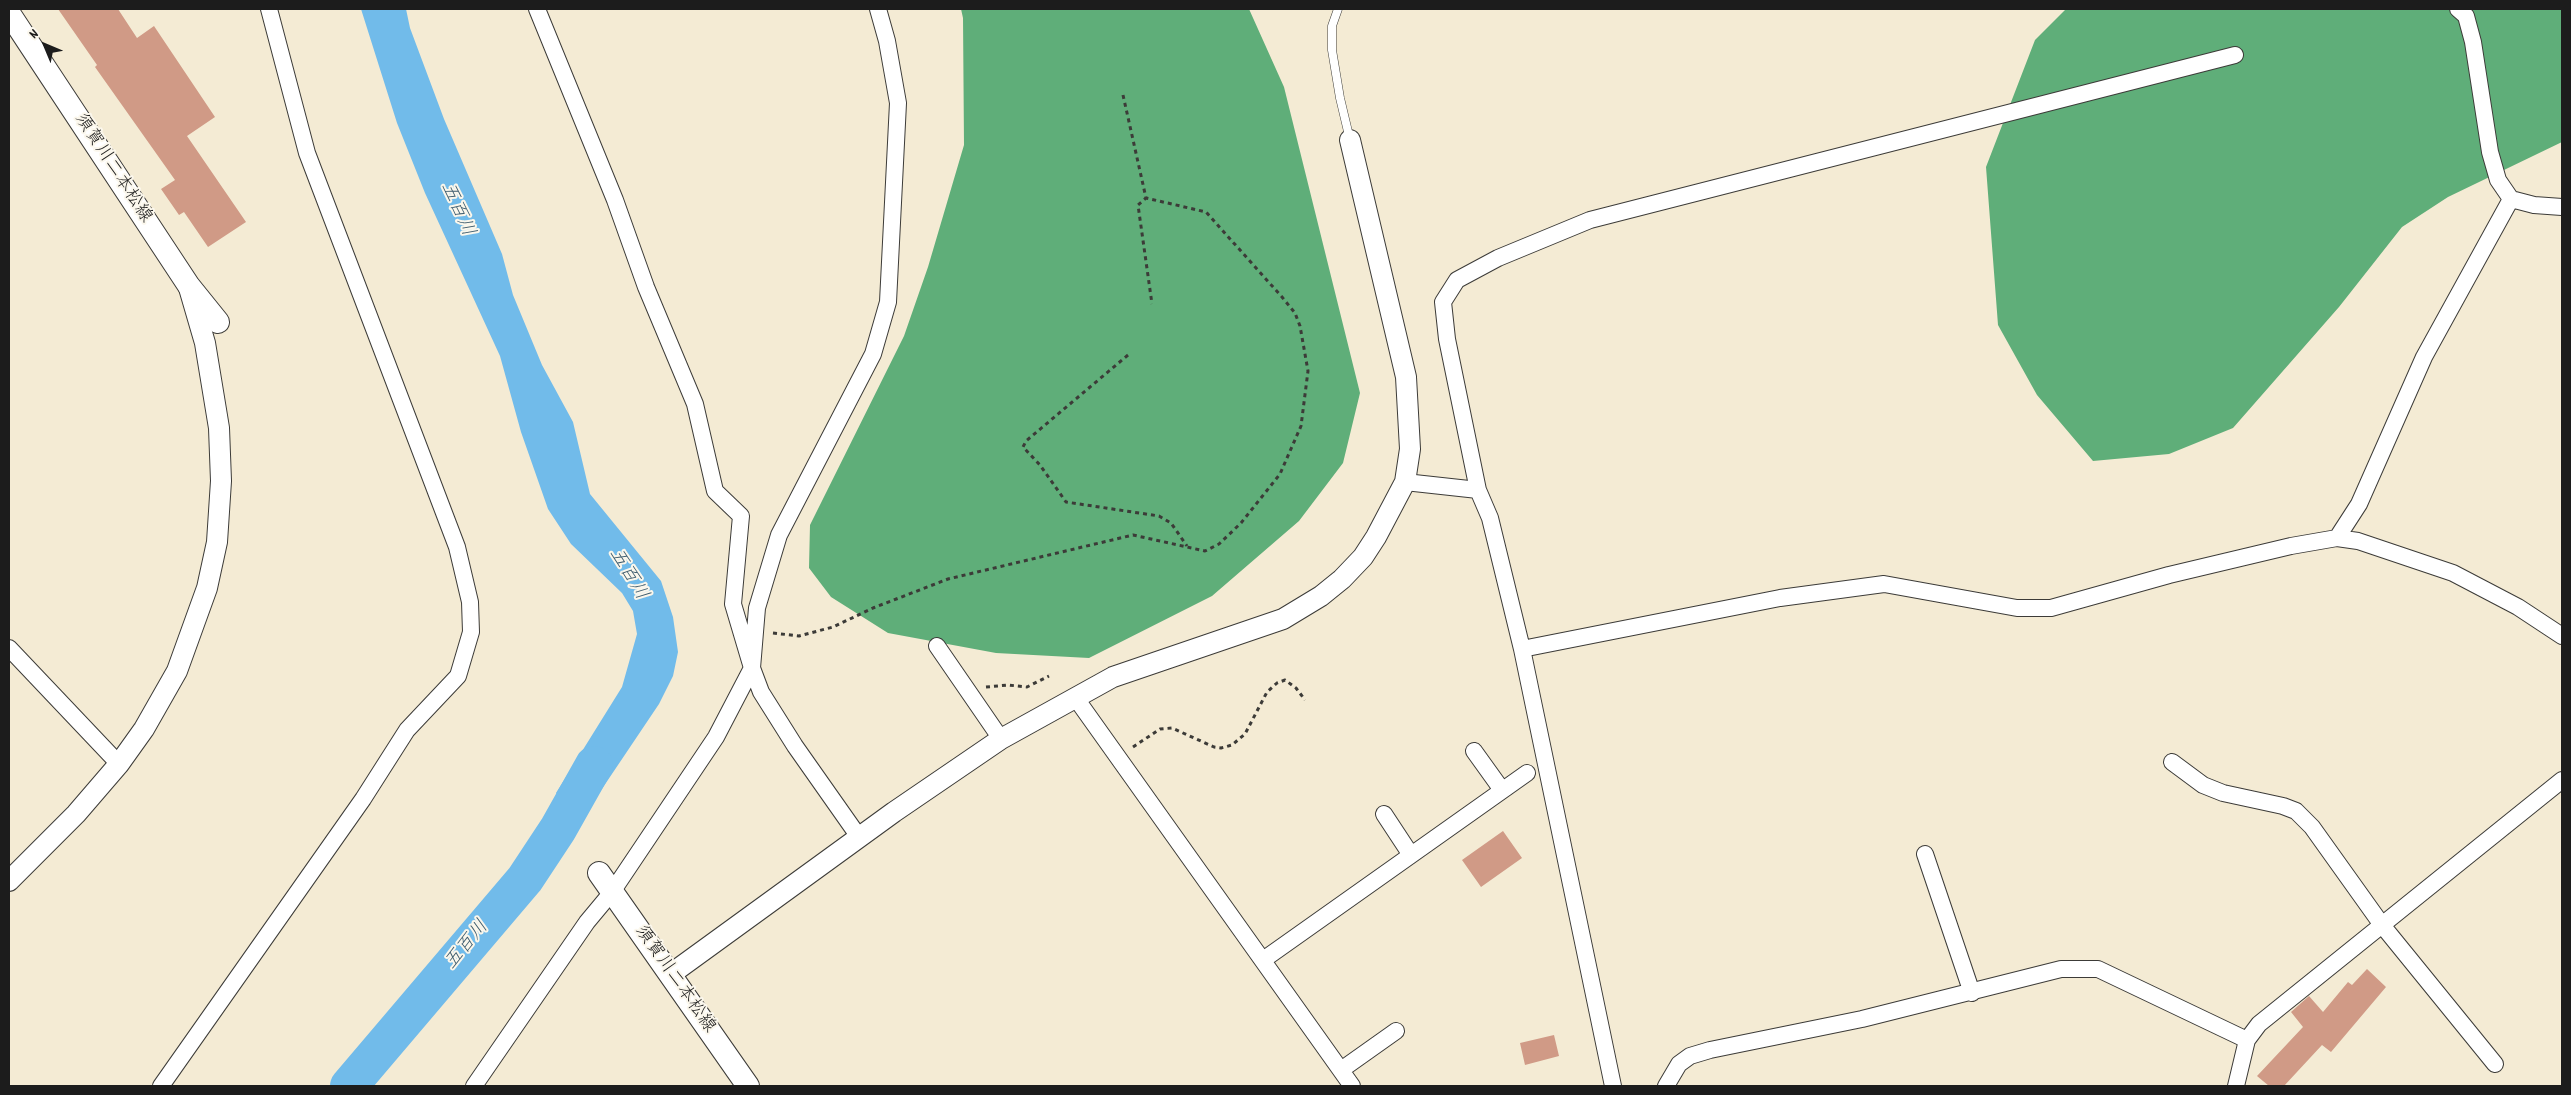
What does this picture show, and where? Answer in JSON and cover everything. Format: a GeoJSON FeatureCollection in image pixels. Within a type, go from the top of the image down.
{"type":"FeatureCollection","features":[{"type":"Feature","properties":{"kind":"main road","name":"須賀川二本松線"},"geometry":{"type":"LineString","coordinates":[[9,13],[189,286],[218,322]]}},
{"type":"Feature","properties":{"kind":"main road","name":"須賀川二本松線"},"geometry":{"type":"LineString","coordinates":[[598,874],[671,974],[748,1086]]}},
{"type":"Feature","properties":{"kind":"street"},"geometry":{"type":"LineString","coordinates":[[161,1086],[363,799],[407,730],[458,676],[471,632],[470,602],[457,547],[307,153],[269,9]]}},
{"type":"Feature","properties":{"kind":"street"},"geometry":{"type":"LineString","coordinates":[[537,9],[615,200],[646,287],[695,404],[715,491],[741,516],[734,604],[752,668],[761,692],[795,746],[860,837]]}},
{"type":"Feature","properties":{"kind":"street"},"geometry":{"type":"LineString","coordinates":[[474,1086],[587,922],[612,892],[716,736],[752,668],[757,608],[779,535],[873,354],[888,302],[898,103],[887,41],[878,9]]}},
{"type":"Feature","properties":{"kind":"street"},"geometry":{"type":"LineString","coordinates":[[2458,9],[2466,16],[2474,42],[2490,152],[2498,180],[2510,199],[2534,206],[2562,207]]}},
{"type":"Feature","properties":{"kind":"street"},"geometry":{"type":"LineString","coordinates":[[1613,1086],[1522,649],[1490,518],[1478,490],[1447,339],[1443,302],[1457,280],[1498,258],[1590,220],[2235,55]]}},
{"type":"Feature","properties":{"kind":"street"},"geometry":{"type":"LineString","coordinates":[[671,974],[860,837],[1001,739],[1113,677],[1171,659],[1283,619],[1321,596],[1342,579],[1363,557],[1376,538],[1405,482],[1410,450],[1406,377],[1350,140]]}},
{"type":"Feature","properties":{"kind":"street"},"geometry":{"type":"LineString","coordinates":[[2337,538],[2359,504],[2424,357],[2510,199]]}},
{"type":"Feature","properties":{"kind":"street"},"geometry":{"type":"LineString","coordinates":[[9,881],[76,814],[118,764],[144,729],[177,671],[207,588],[217,542],[221,481],[219,428],[206,351],[189,286]]}},
{"type":"Feature","properties":{"kind":"street"},"geometry":{"type":"LineString","coordinates":[[1405,482],[1478,490]]}},
{"type":"Feature","properties":{"kind":"street"},"geometry":{"type":"LineString","coordinates":[[1522,649],[1780,598],[1884,584],[2017,608],[2051,608],[2169,575],[2291,546],[2337,538],[2358,541],[2453,573],[2518,608],[2562,636]]}},
{"type":"Feature","properties":{"kind":"street"},"geometry":{"type":"LineString","coordinates":[[938,646],[1001,739]]}},
{"type":"Feature","properties":{"kind":"street"},"geometry":{"type":"LineString","coordinates":[[9,648],[118,764]]}},
{"type":"Feature","properties":{"kind":"street"},"geometry":{"type":"LineString","coordinates":[[1075,697],[1352,1086]]}},
{"type":"Feature","properties":{"kind":"street"},"geometry":{"type":"LineString","coordinates":[[1474,751],[1502,790]]}},
{"type":"Feature","properties":{"kind":"street"},"geometry":{"type":"LineString","coordinates":[[2172,762],[2203,785],[2223,793],[2283,806],[2296,811],[2312,827],[2382,925],[2495,1064]]}},
{"type":"Feature","properties":{"kind":"street"},"geometry":{"type":"LineString","coordinates":[[1263,960],[1527,773]]}},
{"type":"Feature","properties":{"kind":"street"},"geometry":{"type":"LineString","coordinates":[[2236,1086],[2247,1040],[2259,1024],[2562,780]]}},
{"type":"Feature","properties":{"kind":"street"},"geometry":{"type":"LineString","coordinates":[[1384,814],[1411,855]]}},
{"type":"Feature","properties":{"kind":"street"},"geometry":{"type":"LineString","coordinates":[[1925,854],[1972,993]]}},
{"type":"Feature","properties":{"kind":"street"},"geometry":{"type":"LineString","coordinates":[[1666,1086],[1672,1072],[1690,1056],[1972,993],[2061,968],[2098,970],[2247,1040]]}},
{"type":"Feature","properties":{"kind":"street"},"geometry":{"type":"LineString","coordinates":[[1340,1070],[1396,1031]]}},
{"type":"Feature","properties":{"kind":"lane"},"geometry":{"type":"LineString","coordinates":[[1338,9],[1332,26],[1332,50],[1340,98],[1350,140]]}},
{"type":"Feature","properties":{"kind":"path"},"geometry":{"type":"LineString","coordinates":[[1123,95],[1146,198]]}},
{"type":"Feature","properties":{"kind":"path"},"geometry":{"type":"LineString","coordinates":[[754,631],[799,636],[833,627],[873,608],[948,579],[1133,535],[1205,551],[1219,544],[1241,523],[1280,474],[1301,426],[1308,371],[1300,326],[1295,313],[1206,212],[1146,198]]}},
{"type":"Feature","properties":{"kind":"path"},"geometry":{"type":"LineString","coordinates":[[1146,198],[1138,205],[1152,304]]}},
{"type":"Feature","properties":{"kind":"path"},"geometry":{"type":"LineString","coordinates":[[1128,356],[1026,441],[1023,447],[1040,465],[1066,502],[1159,516],[1171,523],[1187,547]]}},
{"type":"Feature","properties":{"kind":"path"},"geometry":{"type":"LineString","coordinates":[[969,693],[995,685],[1027,687],[1049,676]]}},
{"type":"Feature","properties":{"kind":"path"},"geometry":{"type":"LineString","coordinates":[[1118,756],[1160,728],[1172,728],[1214,747],[1222,748],[1232,745],[1245,734],[1267,692],[1285,680],[1296,688],[1305,700]]}},
{"type":"Feature","properties":{"kind":"green space"},"geometry":{"type":"Polygon","coordinates":[[[961,9],[1249,9],[1284,87],[1360,393],[1343,463],[1299,521],[1212,596],[1089,658],[996,653],[888,633],[831,597],[809,568],[810,525],[904,336],[928,267],[964,145],[963,18],[961,9]]]}},
{"type":"Feature","properties":{"kind":"green space"},"geometry":{"type":"Polygon","coordinates":[[[2066,9],[2562,9],[2562,142],[2448,197],[2402,227],[2339,307],[2233,428],[2169,454],[2093,461],[2037,395],[1998,325],[1986,167],[2035,40],[2066,9]]]}},
{"type":"Feature","properties":{"kind":"water"},"geometry":{"type":"Polygon","coordinates":[[[361,9],[406,9],[410,28],[444,119],[502,254],[513,295],[542,365],[573,422],[590,494],[661,581],[673,617],[678,652],[673,676],[659,704],[579,823],[556,793],[622,687],[637,634],[633,611],[622,593],[571,544],[548,509],[521,432],[500,356],[425,193],[397,123],[361,9]]]}},
{"type":"Feature","properties":{"kind":"building"},"geometry":{"type":"Polygon","coordinates":[[[58,9],[118,9],[137,38],[154,26],[215,117],[187,136],[246,222],[208,247],[184,212],[179,215],[161,189],[175,180],[95,67],[97,65],[58,9]]]}},
{"type":"Feature","properties":{"kind":"building"},"geometry":{"type":"Polygon","coordinates":[[[1503,831],[1522,858],[1481,887],[1462,860],[1503,831]]]}},
{"type":"Feature","properties":{"kind":"building"},"geometry":{"type":"Polygon","coordinates":[[[2367,969],[2386,987],[2331,1052],[2322,1045],[2284,1086],[2269,1086],[2257,1076],[2303,1027],[2291,1012],[2309,996],[2323,1012],[2348,982],[2352,985],[2367,969]]]}},
{"type":"Feature","properties":{"kind":"building"},"geometry":{"type":"Polygon","coordinates":[[[1554,1035],[1559,1056],[1525,1065],[1520,1043],[1554,1035]]]}},
{"type":"Feature","properties":{"kind":"waterway","name":"五百川"},"geometry":{"type":"LineString","coordinates":[[349,1086],[525,879],[558,829],[594,765]]}}]}
